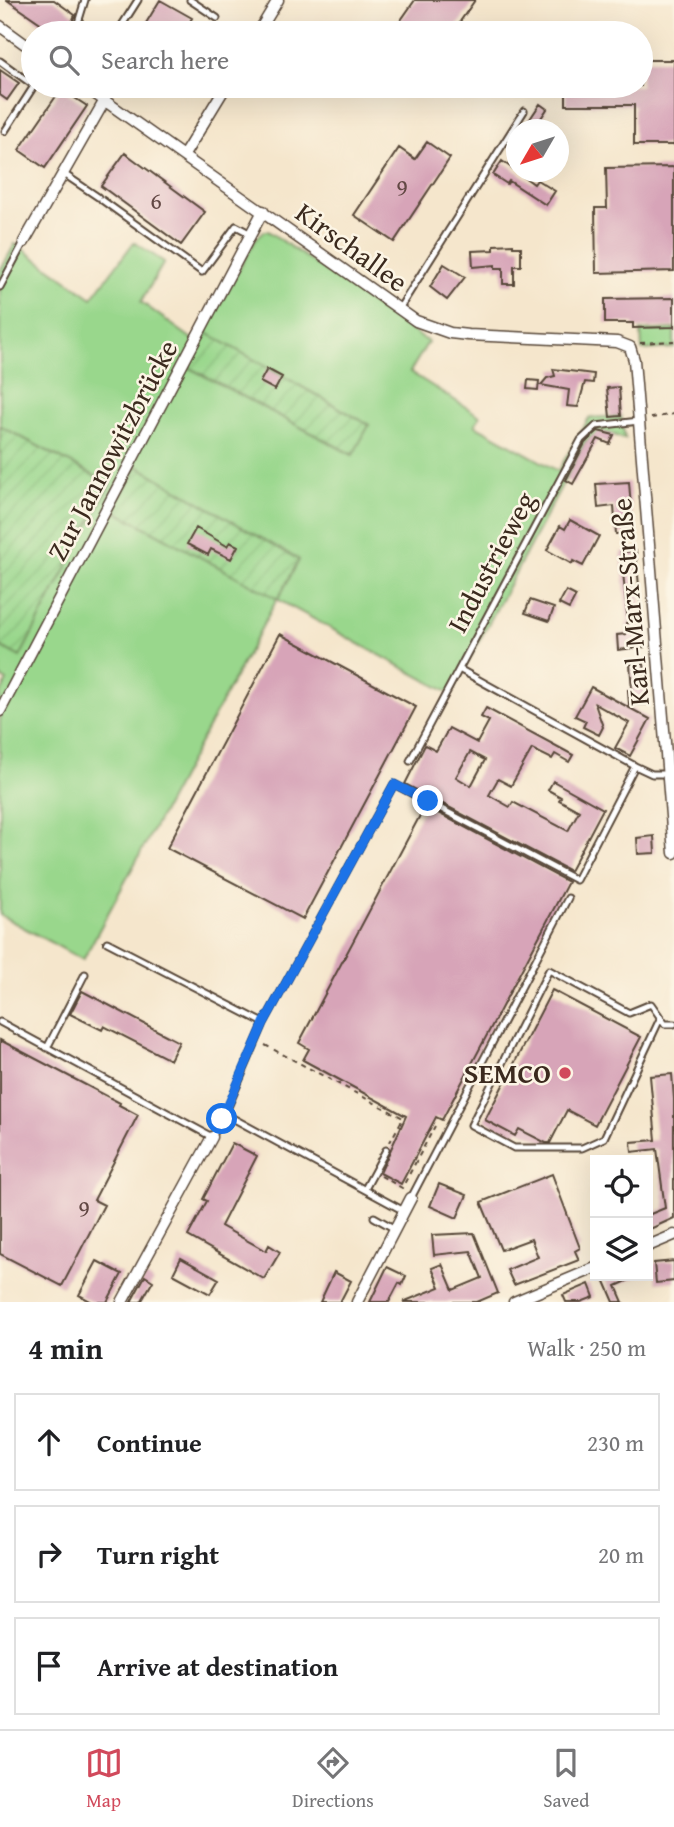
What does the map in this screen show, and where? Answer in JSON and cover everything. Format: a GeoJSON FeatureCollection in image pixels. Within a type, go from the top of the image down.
{"type":"FeatureCollection","features":[{"type":"Feature","properties":{"kind":"street"},"geometry":{"type":"LineString","coordinates":[[265,21],[278,0]]}},
{"type":"Feature","properties":{"kind":"street"},"geometry":{"type":"LineString","coordinates":[[0,26],[21,41]]}},
{"type":"Feature","properties":{"kind":"street","name":"Kirschallee"},"geometry":{"type":"LineString","coordinates":[[102,98],[416,321],[450,333],[617,342],[629,347]]}},
{"type":"Feature","properties":{"kind":"street"},"geometry":{"type":"LineString","coordinates":[[184,155],[219,98]]}},
{"type":"Feature","properties":{"kind":"street"},"geometry":{"type":"LineString","coordinates":[[24,242],[105,100]]}},
{"type":"Feature","properties":{"kind":"street","name":"Zur Jannowitzbrücke"},"geometry":{"type":"LineString","coordinates":[[0,711],[263,211]]}},
{"type":"Feature","properties":{"kind":"street","name":"Karl-Marx-Straße"},"geometry":{"type":"LineString","coordinates":[[629,347],[634,360],[674,853]]}},
{"type":"Feature","properties":{"kind":"street"},"geometry":{"type":"LineString","coordinates":[[122,1302],[212,1136]]}},
{"type":"Feature","properties":{"kind":"street"},"geometry":{"type":"LineString","coordinates":[[357,1302],[411,1198]]}},
{"type":"Feature","properties":{"kind":"street"},"geometry":{"type":"LineString","coordinates":[[653,1244],[674,1235]]}},
{"type":"Feature","properties":{"kind":"street"},"geometry":{"type":"LineString","coordinates":[[514,1302],[590,1270]]}},
{"type":"Feature","properties":{"kind":"lane"},"geometry":{"type":"LineString","coordinates":[[79,21],[85,0]]}},
{"type":"Feature","properties":{"kind":"lane"},"geometry":{"type":"LineString","coordinates":[[125,21],[138,0]]}},
{"type":"Feature","properties":{"kind":"lane"},"geometry":{"type":"LineString","coordinates":[[190,0],[217,18]]}},
{"type":"Feature","properties":{"kind":"lane"},"geometry":{"type":"LineString","coordinates":[[0,61],[21,76]]}},
{"type":"Feature","properties":{"kind":"lane"},"geometry":{"type":"LineString","coordinates":[[5,131],[26,98]]}},
{"type":"Feature","properties":{"kind":"lane"},"geometry":{"type":"LineString","coordinates":[[399,309],[524,111]]}},
{"type":"Feature","properties":{"kind":"lane"},"geometry":{"type":"LineString","coordinates":[[64,174],[202,272],[236,226],[251,234]]}},
{"type":"Feature","properties":{"kind":"lane"},"geometry":{"type":"LineString","coordinates":[[0,287],[24,242]]}},
{"type":"Feature","properties":{"kind":"lane","name":"Industrieweg"},"geometry":{"type":"LineString","coordinates":[[410,761],[581,440],[596,426],[639,421]]}},
{"type":"Feature","properties":{"kind":"lane"},"geometry":{"type":"LineString","coordinates":[[459,669],[635,766],[652,774],[667,774]]}},
{"type":"Feature","properties":{"kind":"lane"},"geometry":{"type":"LineString","coordinates":[[0,1022],[212,1136],[225,1114],[264,1023],[394,784],[576,880],[635,766]]}},
{"type":"Feature","properties":{"kind":"lane"},"geometry":{"type":"LineString","coordinates":[[411,1198],[568,898]]}},
{"type":"Feature","properties":{"kind":"lane"},"geometry":{"type":"LineString","coordinates":[[107,942],[264,1023]]}},
{"type":"Feature","properties":{"kind":"lane"},"geometry":{"type":"LineString","coordinates":[[660,1019],[604,1138],[582,1148],[514,1148],[471,1125],[549,970],[629,1013],[651,1004],[665,1024],[674,1024]]}},
{"type":"Feature","properties":{"kind":"lane"},"geometry":{"type":"LineString","coordinates":[[47,1048],[85,974]]}},
{"type":"Feature","properties":{"kind":"lane"},"geometry":{"type":"LineString","coordinates":[[225,1114],[404,1211]]}},
{"type":"Feature","properties":{"kind":"lane"},"geometry":{"type":"LineString","coordinates":[[365,1189],[386,1150]]}},
{"type":"Feature","properties":{"kind":"lane"},"geometry":{"type":"LineString","coordinates":[[374,1217],[395,1229]]}},
{"type":"Feature","properties":{"kind":"path"},"geometry":{"type":"LineString","coordinates":[[629,347],[640,343],[674,341]]}},
{"type":"Feature","properties":{"kind":"path"},"geometry":{"type":"LineString","coordinates":[[639,421],[674,414]]}},
{"type":"Feature","properties":{"kind":"path"},"geometry":{"type":"LineString","coordinates":[[256,1040],[403,1118],[386,1150]]}},
{"type":"Feature","properties":{"kind":"path"},"geometry":{"type":"LineString","coordinates":[[374,1173],[402,1188],[435,1126]]}},
{"type":"Feature","properties":{"kind":"green space"},"geometry":{"type":"Polygon","coordinates":[[[264,231],[268,231],[428,342],[410,372],[480,416],[475,425],[558,471],[589,418],[621,416],[625,439],[600,433],[585,442],[451,694],[277,599],[83,960],[0,915],[0,695],[7,681],[0,677],[0,646],[20,656],[110,485],[0,426],[0,271],[15,244],[92,298],[134,242],[164,262],[141,302],[199,344],[188,367],[352,455],[369,425],[205,332],[255,240],[264,231]],[[137,466],[277,599],[278,599],[299,560],[137,466]]]}},
{"type":"Feature","properties":{"kind":"green space"},"geometry":{"type":"Polygon","coordinates":[[[674,329],[674,348],[642,350],[641,331],[674,329]]]}},
{"type":"Feature","properties":{"kind":"green space"},"geometry":{"type":"Polygon","coordinates":[[[205,332],[369,425],[353,455],[188,367],[205,332]]]}},
{"type":"Feature","properties":{"kind":"green space"},"geometry":{"type":"Polygon","coordinates":[[[0,426],[110,484],[20,657],[0,646],[0,426]]]}},
{"type":"Feature","properties":{"kind":"green space"},"geometry":{"type":"Polygon","coordinates":[[[137,466],[299,560],[278,599],[113,510],[137,466]]]}},
{"type":"Feature","properties":{"kind":"building"},"geometry":{"type":"Polygon","coordinates":[[[7,0],[54,0],[75,15],[72,21],[38,21],[7,0]]]}},
{"type":"Feature","properties":{"kind":"building"},"geometry":{"type":"Polygon","coordinates":[[[160,0],[192,18],[190,21],[147,21],[160,0]]]}},
{"type":"Feature","properties":{"kind":"building"},"geometry":{"type":"Polygon","coordinates":[[[415,0],[475,0],[460,21],[400,21],[415,0]]]}},
{"type":"Feature","properties":{"kind":"building"},"geometry":{"type":"Polygon","coordinates":[[[653,60],[674,60],[674,145],[634,145],[634,105],[566,105],[566,98],[653,98],[653,60]]]}},
{"type":"Feature","properties":{"kind":"building"},"geometry":{"type":"Polygon","coordinates":[[[0,70],[19,83],[7,100],[0,95],[0,70]]]}},
{"type":"Feature","properties":{"kind":"building"},"geometry":{"type":"Polygon","coordinates":[[[55,98],[75,98],[87,106],[45,168],[19,150],[55,98]]]}},
{"type":"Feature","properties":{"kind":"building"},"geometry":{"type":"Polygon","coordinates":[[[540,104],[547,109],[540,119],[530,119],[540,104]]]}},
{"type":"Feature","properties":{"kind":"building"},"geometry":{"type":"Polygon","coordinates":[[[427,142],[450,158],[394,242],[354,215],[399,148],[415,159],[427,142]]]}},
{"type":"Feature","properties":{"kind":"building"},"geometry":{"type":"Polygon","coordinates":[[[125,153],[205,212],[181,245],[101,186],[125,153]]]}},
{"type":"Feature","properties":{"kind":"building"},"geometry":{"type":"Polygon","coordinates":[[[502,161],[506,164],[507,184],[493,175],[502,161]]]}},
{"type":"Feature","properties":{"kind":"building"},"geometry":{"type":"Polygon","coordinates":[[[674,167],[674,271],[596,273],[595,208],[607,208],[606,168],[674,167]]]}},
{"type":"Feature","properties":{"kind":"building"},"geometry":{"type":"Polygon","coordinates":[[[511,182],[540,182],[555,191],[546,205],[511,182]]]}},
{"type":"Feature","properties":{"kind":"building"},"geometry":{"type":"Polygon","coordinates":[[[513,244],[513,247],[521,247],[521,266],[514,266],[514,284],[503,284],[503,268],[495,268],[495,265],[473,267],[472,251],[494,250],[494,245],[513,244]]]}},
{"type":"Feature","properties":{"kind":"building"},"geometry":{"type":"Polygon","coordinates":[[[444,264],[465,277],[447,300],[430,287],[444,264]]]}},
{"type":"Feature","properties":{"kind":"building"},"geometry":{"type":"Polygon","coordinates":[[[674,298],[674,327],[633,328],[633,323],[605,323],[605,299],[674,298]]]}},
{"type":"Feature","properties":{"kind":"building"},"geometry":{"type":"Polygon","coordinates":[[[267,369],[282,377],[275,390],[260,382],[267,369]]]}},
{"type":"Feature","properties":{"kind":"building"},"geometry":{"type":"Polygon","coordinates":[[[553,369],[594,374],[593,383],[585,382],[578,407],[567,406],[569,390],[541,385],[547,378],[555,376],[553,369]]]}},
{"type":"Feature","properties":{"kind":"building"},"geometry":{"type":"Polygon","coordinates":[[[528,380],[539,381],[538,390],[527,389],[528,380]]]}},
{"type":"Feature","properties":{"kind":"building"},"geometry":{"type":"Polygon","coordinates":[[[619,387],[621,416],[610,417],[607,388],[619,387]]]}},
{"type":"Feature","properties":{"kind":"building"},"geometry":{"type":"Polygon","coordinates":[[[598,431],[614,435],[610,444],[598,439],[573,484],[566,480],[585,443],[598,431]]]}},
{"type":"Feature","properties":{"kind":"building"},"geometry":{"type":"Polygon","coordinates":[[[629,482],[633,533],[616,534],[614,506],[598,508],[596,484],[629,482]]]}},
{"type":"Feature","properties":{"kind":"building"},"geometry":{"type":"Polygon","coordinates":[[[570,520],[599,536],[583,566],[573,561],[572,564],[547,550],[560,526],[565,529],[570,520]]]}},
{"type":"Feature","properties":{"kind":"building"},"geometry":{"type":"Polygon","coordinates":[[[196,528],[227,546],[230,542],[238,546],[231,559],[211,549],[208,555],[187,544],[196,528]]]}},
{"type":"Feature","properties":{"kind":"building"},"geometry":{"type":"Polygon","coordinates":[[[636,551],[644,647],[618,650],[617,635],[626,634],[628,623],[621,552],[636,551]]]}},
{"type":"Feature","properties":{"kind":"building"},"geometry":{"type":"Polygon","coordinates":[[[566,591],[576,596],[569,609],[559,604],[566,591]]]}},
{"type":"Feature","properties":{"kind":"building"},"geometry":{"type":"Polygon","coordinates":[[[530,600],[554,608],[549,621],[525,613],[530,600]]]}},
{"type":"Feature","properties":{"kind":"building"},"geometry":{"type":"Polygon","coordinates":[[[280,634],[416,707],[303,919],[167,848],[280,634]]]}},
{"type":"Feature","properties":{"kind":"building"},"geometry":{"type":"Polygon","coordinates":[[[630,664],[644,664],[649,704],[629,705],[628,690],[632,690],[630,664]]]}},
{"type":"Feature","properties":{"kind":"building"},"geometry":{"type":"Polygon","coordinates":[[[591,687],[650,719],[630,756],[615,748],[629,723],[595,704],[603,727],[599,735],[583,727],[586,721],[575,716],[591,687]]]}},
{"type":"Feature","properties":{"kind":"building"},"geometry":{"type":"Polygon","coordinates":[[[486,708],[573,755],[569,762],[555,754],[552,759],[532,749],[511,786],[498,779],[489,795],[510,807],[513,802],[568,831],[579,811],[559,800],[561,797],[548,790],[553,781],[603,809],[570,871],[405,784],[425,745],[436,751],[449,728],[477,743],[489,721],[481,717],[486,708]],[[470,752],[456,777],[471,786],[485,760],[470,752]]]}},
{"type":"Feature","properties":{"kind":"building"},"geometry":{"type":"Polygon","coordinates":[[[425,806],[568,882],[442,1120],[436,1117],[401,1184],[380,1173],[406,1116],[303,1060],[309,1049],[299,1043],[425,806]]]}},
{"type":"Feature","properties":{"kind":"building"},"geometry":{"type":"Polygon","coordinates":[[[654,836],[655,853],[638,854],[637,838],[654,836]]]}},
{"type":"Feature","properties":{"kind":"building","name":"SEMCO"},"geometry":{"type":"Polygon","coordinates":[[[552,990],[641,1037],[595,1125],[567,1110],[550,1143],[546,1143],[519,1129],[515,1136],[485,1120],[552,990]]]}},
{"type":"Feature","properties":{"kind":"building"},"geometry":{"type":"Polygon","coordinates":[[[82,991],[179,1042],[170,1060],[104,1026],[102,1030],[70,1014],[82,991]]]}},
{"type":"Feature","properties":{"kind":"building"},"geometry":{"type":"Polygon","coordinates":[[[0,1040],[138,1115],[94,1200],[104,1205],[62,1286],[0,1254],[0,1040]]]}},
{"type":"Feature","properties":{"kind":"building"},"geometry":{"type":"Polygon","coordinates":[[[672,1074],[674,1099],[674,1218],[653,1228],[653,1213],[665,1208],[657,1149],[632,1152],[631,1142],[656,1140],[650,1076],[672,1074]]]}},
{"type":"Feature","properties":{"kind":"building"},"geometry":{"type":"Polygon","coordinates":[[[232,1143],[257,1156],[221,1226],[266,1251],[269,1245],[280,1252],[264,1279],[188,1236],[207,1201],[203,1199],[232,1143]]]}},
{"type":"Feature","properties":{"kind":"building"},"geometry":{"type":"Polygon","coordinates":[[[552,1174],[580,1248],[575,1251],[579,1260],[514,1285],[507,1270],[538,1257],[531,1239],[501,1250],[481,1202],[552,1174]]]}},
{"type":"Feature","properties":{"kind":"building"},"geometry":{"type":"Polygon","coordinates":[[[439,1184],[467,1195],[457,1218],[430,1206],[439,1184]]]}},
{"type":"Feature","properties":{"kind":"building"},"geometry":{"type":"Polygon","coordinates":[[[474,1233],[498,1293],[477,1302],[403,1302],[440,1287],[432,1268],[442,1264],[453,1290],[482,1278],[471,1251],[434,1255],[432,1235],[474,1233]]]}},
{"type":"Feature","properties":{"kind":"building"},"geometry":{"type":"Polygon","coordinates":[[[181,1258],[219,1279],[210,1294],[173,1274],[181,1258]]]}},
{"type":"Feature","properties":{"kind":"building"},"geometry":{"type":"Polygon","coordinates":[[[97,1261],[122,1274],[107,1302],[92,1302],[79,1295],[97,1261]]]}},
{"type":"Feature","properties":{"kind":"building"},"geometry":{"type":"Polygon","coordinates":[[[674,1261],[674,1281],[656,1283],[654,1263],[674,1261]]]}},
{"type":"Feature","properties":{"kind":"building"},"geometry":{"type":"Polygon","coordinates":[[[387,1267],[406,1276],[402,1285],[399,1283],[389,1302],[370,1302],[387,1267]]]}},
{"type":"Feature","properties":{"kind":"building"},"geometry":{"type":"Polygon","coordinates":[[[334,1272],[351,1281],[340,1302],[320,1302],[334,1272]]]}},
{"type":"Feature","properties":{"kind":"building"},"geometry":{"type":"Polygon","coordinates":[[[145,1276],[153,1281],[141,1302],[131,1302],[145,1276]]]}},
{"type":"Feature","properties":{"kind":"building"},"geometry":{"type":"Polygon","coordinates":[[[605,1281],[627,1281],[616,1286],[623,1302],[614,1302],[605,1281]]]}},
{"type":"Feature","properties":{"kind":"building"},"geometry":{"type":"Polygon","coordinates":[[[589,1284],[594,1297],[581,1302],[566,1302],[563,1295],[589,1284]]]}},
{"type":"Feature","properties":{"kind":"place","name":"SEMCO"},"geometry":{"type":"Point","coordinates":[565,1073]}},
{"type":"Feature","properties":{"kind":"route"},"geometry":{"type":"LineString","coordinates":[[222,1119],[264,1023],[394,784],[428,801]]}}]}
